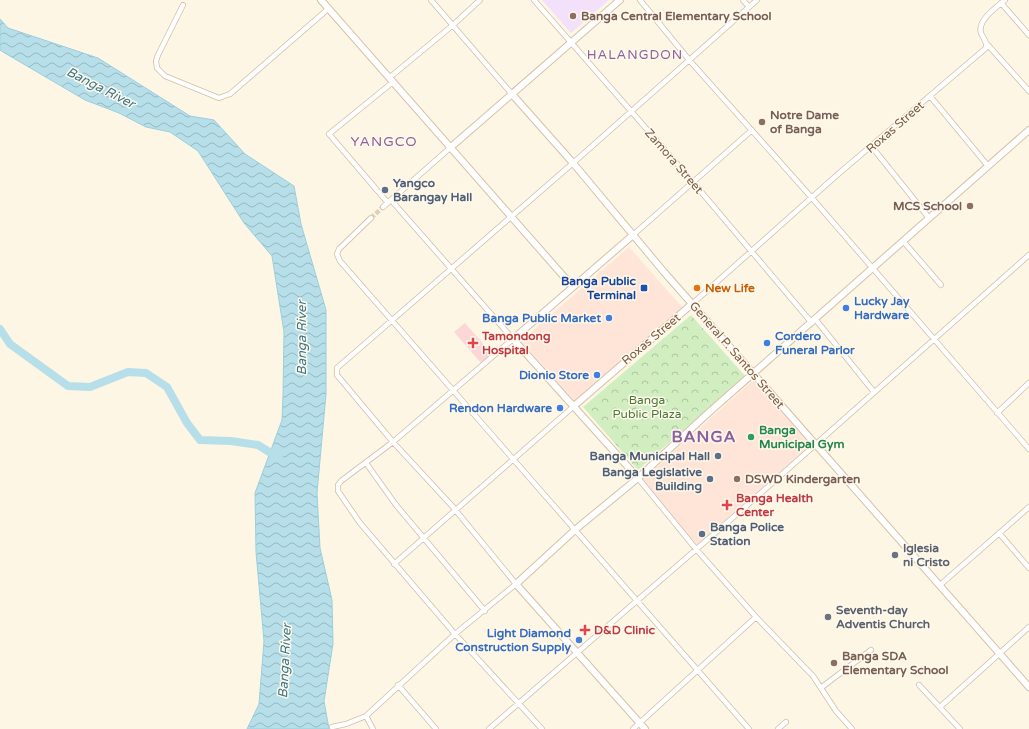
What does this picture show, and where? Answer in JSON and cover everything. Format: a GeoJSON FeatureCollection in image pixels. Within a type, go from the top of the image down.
{"type":"FeatureCollection","features":[{"type":"Feature","properties":{"kind":"main road"},"geometry":{"type":"LineString","coordinates":[[321,0],[573,287]]}},
{"type":"Feature","properties":{"kind":"main road"},"geometry":{"type":"LineString","coordinates":[[451,147],[511,93],[620,0]]}},
{"type":"Feature","properties":{"kind":"main road","name":"General P. Santos Street"},"geometry":{"type":"LineString","coordinates":[[511,93],[573,163],[753,374],[1029,687]]}},
{"type":"Feature","properties":{"kind":"main road"},"geometry":{"type":"LineString","coordinates":[[645,729],[516,584],[576,529],[638,478],[753,374],[1029,130]]}},
{"type":"Feature","properties":{"kind":"main road"},"geometry":{"type":"LineString","coordinates":[[633,235],[513,339],[638,478]]}},
{"type":"Feature","properties":{"kind":"main road","name":"Roxas Street"},"geometry":{"type":"LineString","coordinates":[[574,406],[692,304]]}},
{"type":"Feature","properties":{"kind":"street"},"geometry":{"type":"LineString","coordinates":[[431,0],[511,93]]}},
{"type":"Feature","properties":{"kind":"street"},"geometry":{"type":"LineString","coordinates":[[480,0],[329,134],[513,339],[393,442],[339,483],[338,491],[360,524],[394,564],[455,634],[542,729]]}},
{"type":"Feature","properties":{"kind":"street","name":"Zamora Street"},"geometry":{"type":"LineString","coordinates":[[534,0],[874,392]]}},
{"type":"Feature","properties":{"kind":"street"},"geometry":{"type":"LineString","coordinates":[[640,0],[690,61],[812,198],[933,341],[1029,450]]}},
{"type":"Feature","properties":{"kind":"street"},"geometry":{"type":"LineString","coordinates":[[743,0],[749,7]]}},
{"type":"Feature","properties":{"kind":"street"},"geometry":{"type":"LineString","coordinates":[[332,727],[366,716],[455,634],[485,611],[516,584],[456,511],[393,442],[336,372],[341,363],[690,61],[757,0]]}},
{"type":"Feature","properties":{"kind":"street"},"geometry":{"type":"LineString","coordinates":[[1029,35],[1003,2],[981,26],[981,33],[987,44],[1029,91]]}},
{"type":"Feature","properties":{"kind":"street"},"geometry":{"type":"LineString","coordinates":[[183,6],[158,55],[156,61],[157,68],[165,76],[219,98],[230,94],[328,9]]}},
{"type":"Feature","properties":{"kind":"street","name":"Roxas Street"},"geometry":{"type":"LineString","coordinates":[[692,304],[986,48],[987,44]]}},
{"type":"Feature","properties":{"kind":"street"},"geometry":{"type":"LineString","coordinates":[[930,96],[988,166]]}},
{"type":"Feature","properties":{"kind":"street"},"geometry":{"type":"LineString","coordinates":[[633,235],[692,181],[752,130]]}},
{"type":"Feature","properties":{"kind":"street"},"geometry":{"type":"LineString","coordinates":[[383,207],[451,147]]}},
{"type":"Feature","properties":{"kind":"street"},"geometry":{"type":"LineString","coordinates":[[872,147],[929,218]]}},
{"type":"Feature","properties":{"kind":"street"},"geometry":{"type":"LineString","coordinates":[[371,218],[342,245],[338,252],[338,258],[749,729]]}},
{"type":"Feature","properties":{"kind":"street"},"geometry":{"type":"LineString","coordinates":[[904,241],[941,285]]}},
{"type":"Feature","properties":{"kind":"street"},"geometry":{"type":"LineString","coordinates":[[489,729],[518,702],[638,601],[1029,256]]}},
{"type":"Feature","properties":{"kind":"street"},"geometry":{"type":"LineString","coordinates":[[997,412],[1029,383]]}},
{"type":"Feature","properties":{"kind":"street","name":"Roxas Street"},"geometry":{"type":"LineString","coordinates":[[394,564],[574,406]]}},
{"type":"Feature","properties":{"kind":"street"},"geometry":{"type":"LineString","coordinates":[[366,463],[396,505],[485,611]]}},
{"type":"Feature","properties":{"kind":"street"},"geometry":{"type":"LineString","coordinates":[[638,478],[696,549],[756,617],[822,687],[836,711],[852,729]]}},
{"type":"Feature","properties":{"kind":"street"},"geometry":{"type":"LineString","coordinates":[[940,585],[1029,506]]}},
{"type":"Feature","properties":{"kind":"street"},"geometry":{"type":"LineString","coordinates":[[999,533],[1029,568]]}},
{"type":"Feature","properties":{"kind":"street"},"geometry":{"type":"LineString","coordinates":[[633,729],[756,617]]}},
{"type":"Feature","properties":{"kind":"street"},"geometry":{"type":"LineString","coordinates":[[940,707],[1029,627]]}},
{"type":"Feature","properties":{"kind":"street"},"geometry":{"type":"LineString","coordinates":[[822,687],[870,650]]}},
{"type":"Feature","properties":{"kind":"street"},"geometry":{"type":"LineString","coordinates":[[398,685],[436,729]]}},
{"type":"Feature","properties":{"kind":"street"},"geometry":{"type":"LineString","coordinates":[[919,685],[960,729]]}},
{"type":"Feature","properties":{"kind":"street"},"geometry":{"type":"LineString","coordinates":[[366,716],[373,729]]}},
{"type":"Feature","properties":{"kind":"street"},"geometry":{"type":"LineString","coordinates":[[778,729],[786,722]]}},
{"type":"Feature","properties":{"kind":"shaded area","name":"Banga Central Elementary School"},"geometry":{"type":"Polygon","coordinates":[[[542,0],[609,0],[571,33],[542,0]]]}},
{"type":"Feature","properties":{"kind":"shaded area","name":"Banga Public Market"},"geometry":{"type":"Polygon","coordinates":[[[629,247],[683,308],[575,401],[521,341],[629,247]]]}},
{"type":"Feature","properties":{"kind":"shaded area","name":"Tamondong Hospital"},"geometry":{"type":"Polygon","coordinates":[[[465,323],[492,354],[481,363],[454,332],[465,323]]]}},
{"type":"Feature","properties":{"kind":"shaded area"},"geometry":{"type":"Polygon","coordinates":[[[753,380],[812,444],[697,545],[641,481],[753,380]]]}},
{"type":"Feature","properties":{"kind":"green space","name":"Banga Public Plaza"},"geometry":{"type":"Polygon","coordinates":[[[691,315],[745,376],[638,470],[583,407],[691,315]]]}},
{"type":"Feature","properties":{"kind":"green space"},"geometry":{"type":"Polygon","coordinates":[[[645,388],[663,408],[653,416],[635,396],[645,388]]]}},
{"type":"Feature","properties":{"kind":"water","name":"Banga River"},"geometry":{"type":"Polygon","coordinates":[[[0,19],[8,28],[98,58],[190,116],[214,120],[245,154],[294,186],[301,224],[326,310],[326,394],[317,493],[320,548],[332,600],[333,644],[324,701],[329,729],[247,729],[259,704],[264,641],[256,552],[255,493],[282,420],[284,332],[272,256],[244,223],[198,151],[170,132],[146,127],[119,113],[85,100],[0,50],[0,19]]]}},
{"type":"Feature","properties":{"kind":"waterway"},"geometry":{"type":"LineString","coordinates":[[0,329],[10,344],[68,386],[90,387],[128,372],[146,373],[167,387],[187,423],[200,440],[231,441],[258,445],[279,458]]}},
{"type":"Feature","properties":{"kind":"tunnel"},"geometry":{"type":"LineString","coordinates":[[371,218],[383,207]]}},
{"type":"Feature","properties":{"kind":"place","name":"Banga Central Elementary School"},"geometry":{"type":"Point","coordinates":[573,16]}},
{"type":"Feature","properties":{"kind":"place","name":"Notre Dame of Banga"},"geometry":{"type":"Point","coordinates":[762,122]}},
{"type":"Feature","properties":{"kind":"place","name":"Yangco Barangay Hall"},"geometry":{"type":"Point","coordinates":[385,190]}},
{"type":"Feature","properties":{"kind":"place","name":"MCS School"},"geometry":{"type":"Point","coordinates":[970,206]}},
{"type":"Feature","properties":{"kind":"place","name":"Banga Public Terminal"},"geometry":{"type":"Point","coordinates":[644,288]}},
{"type":"Feature","properties":{"kind":"place","name":"New Life"},"geometry":{"type":"Point","coordinates":[697,288]}},
{"type":"Feature","properties":{"kind":"place","name":"Lucky Jay Hardware"},"geometry":{"type":"Point","coordinates":[846,308]}},
{"type":"Feature","properties":{"kind":"place","name":"Banga Public Market"},"geometry":{"type":"Point","coordinates":[609,318]}},
{"type":"Feature","properties":{"kind":"place","name":"Tamondong Hospital"},"geometry":{"type":"Point","coordinates":[473,343]}},
{"type":"Feature","properties":{"kind":"place","name":"Cordero Funeral Parlor"},"geometry":{"type":"Point","coordinates":[767,343]}},
{"type":"Feature","properties":{"kind":"place","name":"Dionio Store"},"geometry":{"type":"Point","coordinates":[597,375]}},
{"type":"Feature","properties":{"kind":"place","name":"Rendon Hardware"},"geometry":{"type":"Point","coordinates":[560,408]}},
{"type":"Feature","properties":{"kind":"place","name":"Banga Municipal Gym"},"geometry":{"type":"Point","coordinates":[751,437]}},
{"type":"Feature","properties":{"kind":"place","name":"Banga Municipal Hall"},"geometry":{"type":"Point","coordinates":[718,456]}},
{"type":"Feature","properties":{"kind":"place","name":"Banga Legislative Building"},"geometry":{"type":"Point","coordinates":[710,479]}},
{"type":"Feature","properties":{"kind":"place","name":"DSWD Kindergarten"},"geometry":{"type":"Point","coordinates":[737,479]}},
{"type":"Feature","properties":{"kind":"place","name":"Banga Health Center"},"geometry":{"type":"Point","coordinates":[727,505]}},
{"type":"Feature","properties":{"kind":"place","name":"Banga Police Station"},"geometry":{"type":"Point","coordinates":[702,534]}},
{"type":"Feature","properties":{"kind":"place","name":"Iglesia ni Cristo"},"geometry":{"type":"Point","coordinates":[895,555]}},
{"type":"Feature","properties":{"kind":"place","name":"Seventh-day Adventis Church"},"geometry":{"type":"Point","coordinates":[828,617]}},
{"type":"Feature","properties":{"kind":"place","name":"D&D Clinic"},"geometry":{"type":"Point","coordinates":[585,630]}},
{"type":"Feature","properties":{"kind":"place","name":"Light Diamond Construction Supply"},"geometry":{"type":"Point","coordinates":[579,640]}},
{"type":"Feature","properties":{"kind":"place","name":"Banga SDA Elementary School"},"geometry":{"type":"Point","coordinates":[834,663]}},
{"type":"Feature","properties":{"kind":"district","name":"HALANGDON"},"geometry":{"type":"Point","coordinates":[635,54]}},
{"type":"Feature","properties":{"kind":"district","name":"YANGCO"},"geometry":{"type":"Point","coordinates":[384,141]}},
{"type":"Feature","properties":{"kind":"district","name":"BANGA"},"geometry":{"type":"Point","coordinates":[704,436]}}]}
